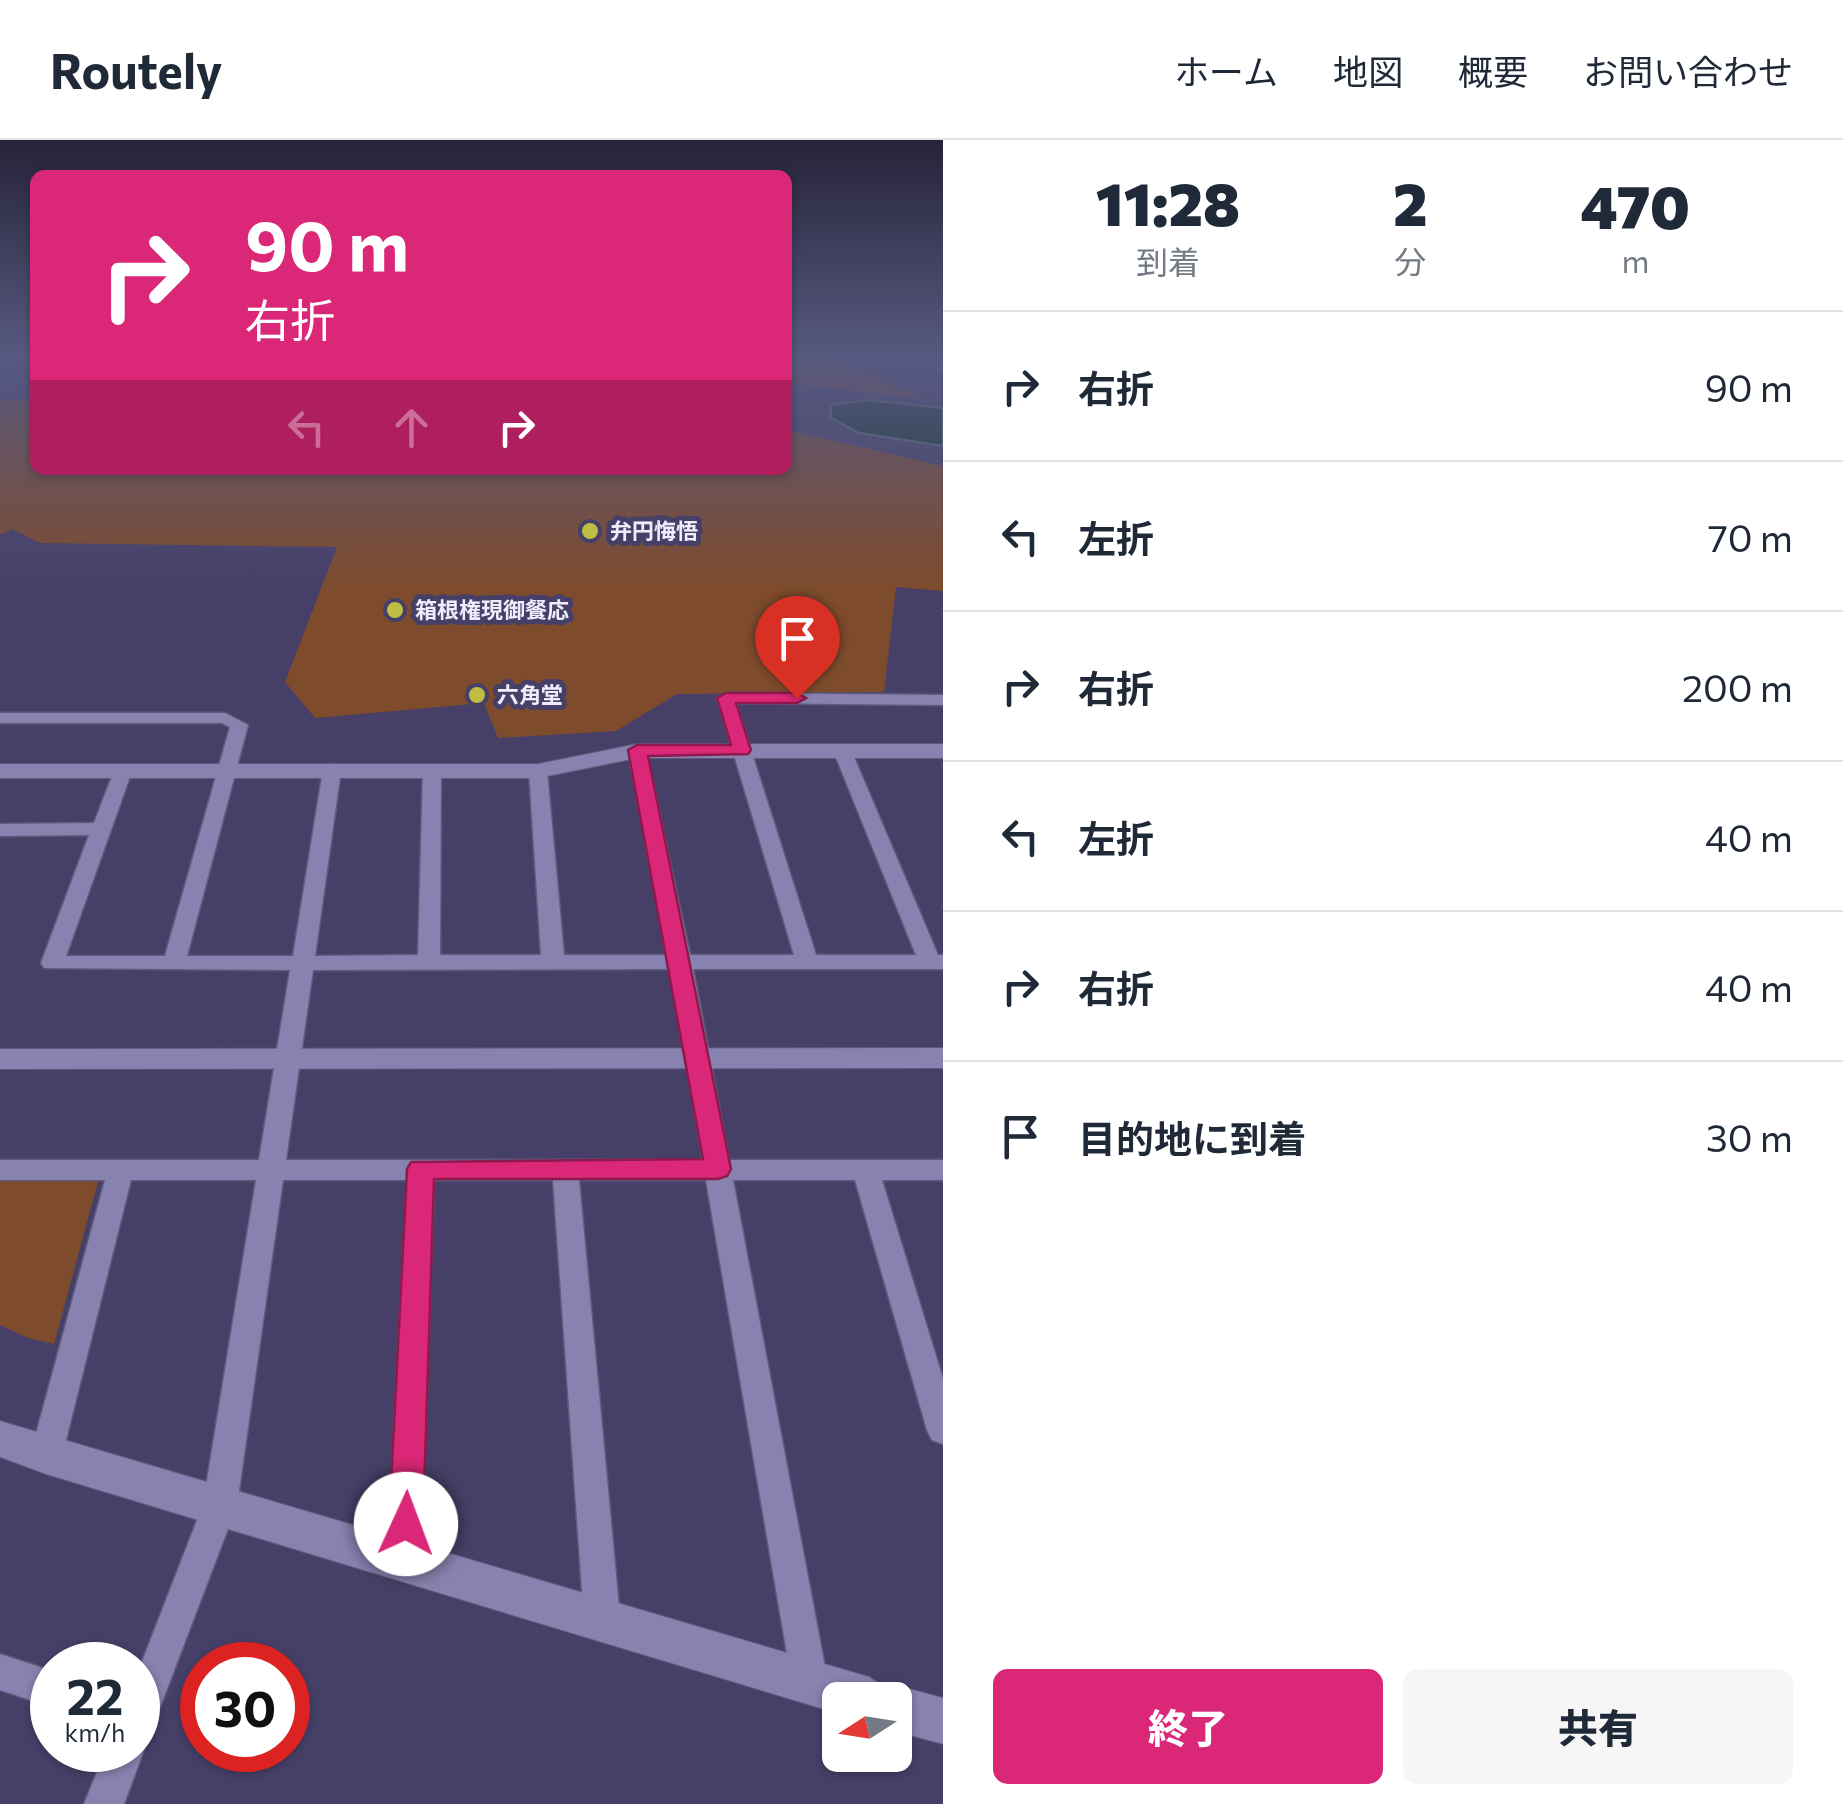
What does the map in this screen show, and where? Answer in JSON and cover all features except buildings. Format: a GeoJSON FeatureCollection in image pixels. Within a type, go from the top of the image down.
{"type":"FeatureCollection","features":[{"type":"Feature","properties":{"kind":"street"},"geometry":{"type":"LineString","coordinates":[[807,962],[726,698],[943,700]]}},
{"type":"Feature","properties":{"kind":"street"},"geometry":{"type":"LineString","coordinates":[[0,718],[225,718],[239,725],[174,962]]}},
{"type":"Feature","properties":{"kind":"street"},"geometry":{"type":"LineString","coordinates":[[637,750],[680,962],[810,1683]]}},
{"type":"Feature","properties":{"kind":"street"},"geometry":{"type":"LineString","coordinates":[[0,771],[538,771],[637,750],[943,752]]}},
{"type":"Feature","properties":{"kind":"street"},"geometry":{"type":"LineString","coordinates":[[122,771],[52,962],[936,962],[842,750]]}},
{"type":"Feature","properties":{"kind":"street"},"geometry":{"type":"LineString","coordinates":[[160,1661],[220,1505],[332,770]]}},
{"type":"Feature","properties":{"kind":"street"},"geometry":{"type":"LineString","coordinates":[[429,962],[432,770]]}},
{"type":"Feature","properties":{"kind":"street"},"geometry":{"type":"LineString","coordinates":[[538,771],[554,962]]}},
{"type":"Feature","properties":{"kind":"street"},"geometry":{"type":"LineString","coordinates":[[0,830],[101,829]]}},
{"type":"Feature","properties":{"kind":"street"},"geometry":{"type":"LineString","coordinates":[[0,1059],[943,1058]]}},
{"type":"Feature","properties":{"kind":"street"},"geometry":{"type":"LineString","coordinates":[[46,1456],[121,1168]]}},
{"type":"Feature","properties":{"kind":"street"},"geometry":{"type":"LineString","coordinates":[[565,1168],[602,1618]]}},
{"type":"Feature","properties":{"kind":"street"},"geometry":{"type":"LineString","coordinates":[[404,1564],[421,1169]]}},
{"type":"Feature","properties":{"kind":"street"},"geometry":{"type":"LineString","coordinates":[[865,1169],[943,1430]]}},
{"type":"Feature","properties":{"kind":"street"},"geometry":{"type":"LineString","coordinates":[[0,1170],[943,1170]]}},
{"type":"Feature","properties":{"kind":"street"},"geometry":{"type":"LineString","coordinates":[[0,1439],[404,1564],[602,1618],[822,1687]]}},
{"type":"Feature","properties":{"kind":"street"},"geometry":{"type":"LineString","coordinates":[[0,1672],[30,1682]]}},
{"type":"Feature","properties":{"kind":"street"},"geometry":{"type":"LineString","coordinates":[[912,1713],[943,1722]]}},
{"type":"Feature","properties":{"kind":"street"},"geometry":{"type":"LineString","coordinates":[[104,1804],[116,1772]]}},
{"type":"Feature","properties":{"kind":"shaded area"},"geometry":{"type":"Polygon","coordinates":[[[0,434],[30,434],[30,475],[792,475],[792,434],[943,466],[943,591],[896,587],[884,692],[677,694],[616,731],[498,738],[484,703],[315,718],[285,682],[337,547],[40,543],[12,529],[0,535],[0,434]]]}},
{"type":"Feature","properties":{"kind":"shaded area"},"geometry":{"type":"Polygon","coordinates":[[[863,434],[943,434],[943,446],[863,434]]]}},
{"type":"Feature","properties":{"kind":"shaded area"},"geometry":{"type":"Polygon","coordinates":[[[0,1177],[99,1178],[54,1344],[0,1325],[0,1177]]]}},
{"type":"Feature","properties":{"kind":"place","name":"弁円悔悟"},"geometry":{"type":"Point","coordinates":[590,531]}},
{"type":"Feature","properties":{"kind":"place","name":"箱根権現御餐応"},"geometry":{"type":"Point","coordinates":[395,610]}},
{"type":"Feature","properties":{"kind":"place","name":"六角堂"},"geometry":{"type":"Point","coordinates":[477,695]}},
{"type":"Feature","properties":{"kind":"route"},"geometry":{"type":"LineString","coordinates":[[406,1524],[421,1169],[718,1169],[637,750],[742,750],[726,698],[797,698]]}}]}
